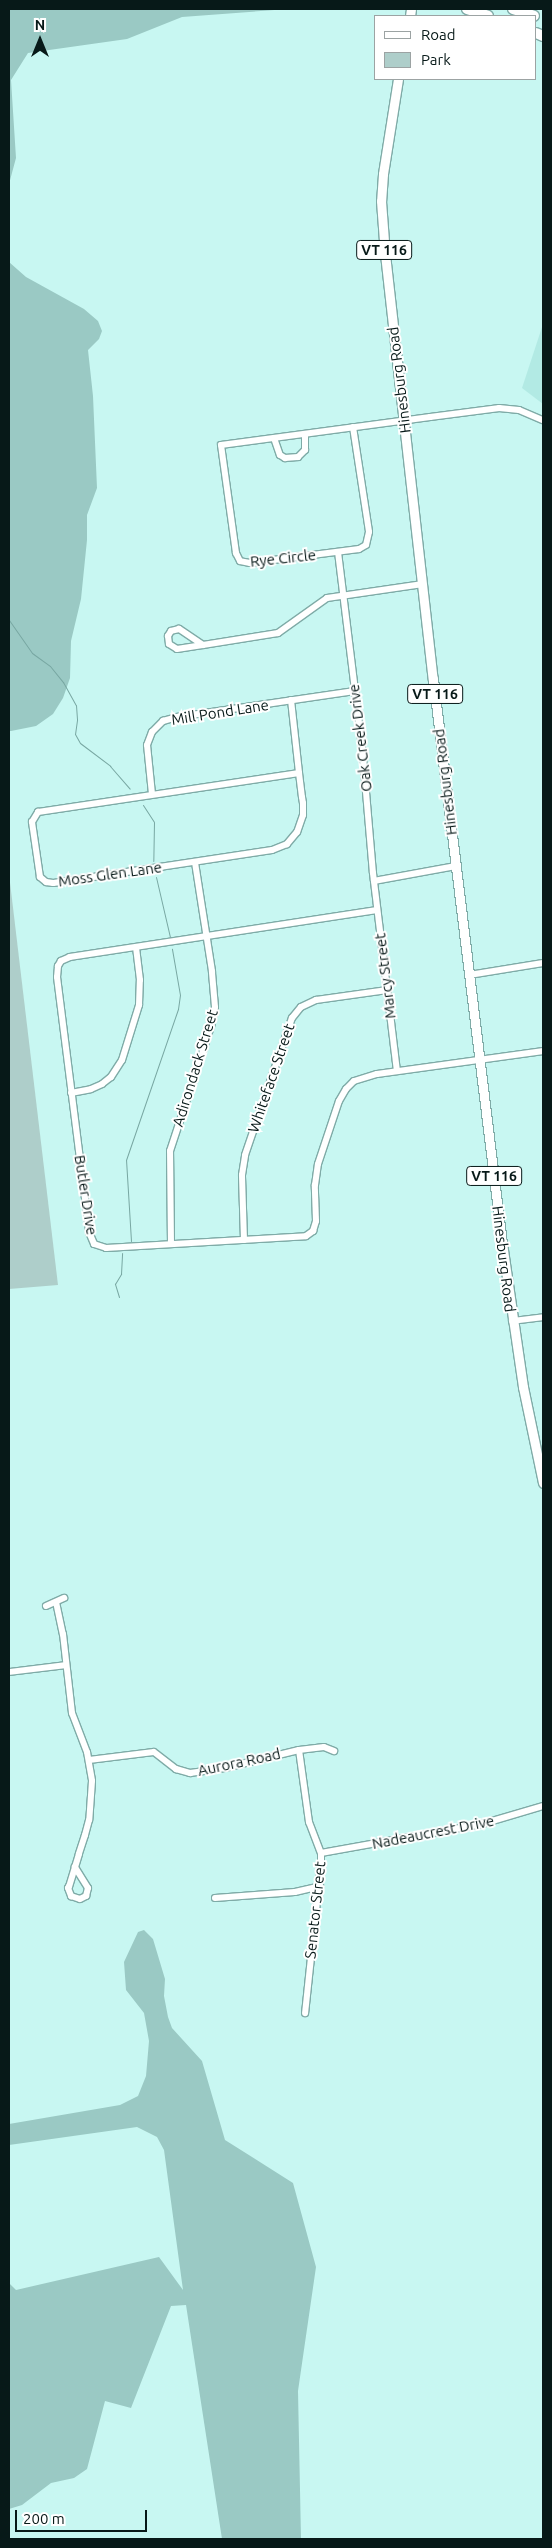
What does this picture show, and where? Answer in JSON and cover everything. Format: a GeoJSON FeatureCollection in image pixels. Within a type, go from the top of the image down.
{"type":"FeatureCollection","features":[{"type":"Feature","properties":{"kind":"highway"},"geometry":{"type":"LineString","coordinates":[[467,9],[485,15]]}},
{"type":"Feature","properties":{"kind":"highway"},"geometry":{"type":"LineString","coordinates":[[513,9],[530,15]]}},
{"type":"Feature","properties":{"kind":"main road","name":"Hinesburg Road"},"geometry":{"type":"LineString","coordinates":[[398,80],[383,174],[381,200],[385,254],[479,1060],[512,1321],[523,1387],[543,1483]]}},
{"type":"Feature","properties":{"kind":"street","name":"Rye Circle"},"geometry":{"type":"LineString","coordinates":[[353,428],[369,537],[361,548],[248,564],[241,562],[237,557],[221,445],[508,408],[527,412],[543,420]]}},
{"type":"Feature","properties":{"kind":"street"},"geometry":{"type":"LineString","coordinates":[[274,438],[280,455],[285,458],[292,458],[300,456],[304,452],[305,434]]}},
{"type":"Feature","properties":{"kind":"street","name":"Oak Creek Drive"},"geometry":{"type":"LineString","coordinates":[[338,552],[355,691],[374,881]]}},
{"type":"Feature","properties":{"kind":"street"},"geometry":{"type":"LineString","coordinates":[[203,645],[181,630],[173,630],[168,636],[169,644],[175,649],[203,645],[281,633],[324,600],[423,584]]}},
{"type":"Feature","properties":{"kind":"street","name":"Mill Pond Lane"},"geometry":{"type":"LineString","coordinates":[[152,794],[147,745],[150,735],[159,724],[178,717],[355,691]]}},
{"type":"Feature","properties":{"kind":"street","name":"Moss Glen Lane"},"geometry":{"type":"LineString","coordinates":[[291,700],[299,773],[303,815],[300,827],[291,840],[272,850],[53,883],[41,879],[32,822],[38,812],[299,773]]}},
{"type":"Feature","properties":{"kind":"street","name":"Adirondack Street"},"geometry":{"type":"LineString","coordinates":[[172,1244],[170,1151],[211,1026],[215,1007],[207,936],[195,862]]}},
{"type":"Feature","properties":{"kind":"street"},"geometry":{"type":"LineString","coordinates":[[374,881],[456,866]]}},
{"type":"Feature","properties":{"kind":"street","name":"Marcy Street"},"geometry":{"type":"LineString","coordinates":[[374,881],[397,1071]]}},
{"type":"Feature","properties":{"kind":"street","name":"Butler Drive"},"geometry":{"type":"LineString","coordinates":[[377,910],[63,959],[58,966],[56,977],[89,1235],[92,1242],[106,1248],[302,1237],[313,1231],[316,1221],[317,1171],[341,1095],[350,1084],[358,1078],[397,1071],[543,1051]]}},
{"type":"Feature","properties":{"kind":"street"},"geometry":{"type":"LineString","coordinates":[[71,1093],[102,1084],[111,1077],[122,1060],[139,1005],[140,989],[136,947]]}},
{"type":"Feature","properties":{"kind":"street"},"geometry":{"type":"LineString","coordinates":[[469,975],[543,963]]}},
{"type":"Feature","properties":{"kind":"street","name":"Whiteface Street"},"geometry":{"type":"LineString","coordinates":[[244,1240],[242,1175],[245,1155],[292,1018],[301,1007],[312,1001],[387,990]]}},
{"type":"Feature","properties":{"kind":"street"},"geometry":{"type":"LineString","coordinates":[[512,1321],[543,1317]]}},
{"type":"Feature","properties":{"kind":"street"},"geometry":{"type":"LineString","coordinates":[[46,1606],[64,1598]]}},
{"type":"Feature","properties":{"kind":"street"},"geometry":{"type":"LineString","coordinates":[[56,1602],[73,1717],[89,1760],[93,1788],[91,1812],[68,1890],[72,1897],[80,1899],[86,1896],[88,1888],[75,1867]]}},
{"type":"Feature","properties":{"kind":"street"},"geometry":{"type":"LineString","coordinates":[[9,1672],[66,1665]]}},
{"type":"Feature","properties":{"kind":"street","name":"Aurora Road"},"geometry":{"type":"LineString","coordinates":[[89,1760],[154,1752],[176,1769],[190,1773],[225,1768],[299,1750],[324,1747],[334,1752]]}},
{"type":"Feature","properties":{"kind":"street","name":"Senator Street"},"geometry":{"type":"LineString","coordinates":[[299,1750],[309,1822],[321,1853],[320,1886],[311,1942],[305,2014]]}},
{"type":"Feature","properties":{"kind":"street","name":"Nadeaucrest Drive"},"geometry":{"type":"LineString","coordinates":[[321,1853],[482,1824],[543,1806]]}},
{"type":"Feature","properties":{"kind":"street"},"geometry":{"type":"LineString","coordinates":[[215,1898],[295,1892],[320,1886]]}},
{"type":"Feature","properties":{"kind":"shaded area"},"geometry":{"type":"Polygon","coordinates":[[[543,324],[543,404],[522,388],[543,324]]]}},
{"type":"Feature","properties":{"kind":"green space"},"geometry":{"type":"Polygon","coordinates":[[[9,9],[288,9],[182,17],[127,39],[28,53],[11,80],[16,158],[9,184],[9,9]]]}},
{"type":"Feature","properties":{"kind":"green space"},"geometry":{"type":"Polygon","coordinates":[[[9,262],[26,277],[84,309],[98,321],[102,331],[99,339],[88,350],[93,396],[97,488],[87,515],[87,540],[81,599],[71,641],[70,678],[63,698],[53,714],[36,726],[11,731],[9,731],[9,262]]]}},
{"type":"Feature","properties":{"kind":"green space"},"geometry":{"type":"Polygon","coordinates":[[[9,874],[58,1285],[9,1289],[9,874]]]}},
{"type":"Feature","properties":{"kind":"green space"},"geometry":{"type":"Polygon","coordinates":[[[144,1930],[153,1939],[165,1979],[164,1996],[172,2028],[202,2061],[225,2140],[293,2183],[316,2267],[298,2391],[301,2539],[222,2539],[186,2305],[171,2306],[131,2408],[105,2401],[87,2469],[74,2478],[51,2483],[22,2505],[9,2509],[9,2283],[16,2290],[159,2257],[183,2290],[164,2150],[157,2137],[137,2127],[9,2145],[9,2124],[120,2105],[138,2096],[146,2076],[149,2041],[144,2013],[126,1990],[124,1962],[138,1932],[144,1930]]]}},
{"type":"Feature","properties":{"kind":"waterway"},"geometry":{"type":"LineString","coordinates":[[9,620],[32,653],[50,666],[63,682],[76,705],[77,720],[75,734],[80,743],[110,766],[130,789]]}},
{"type":"Feature","properties":{"kind":"waterway"},"geometry":{"type":"LineString","coordinates":[[143,805],[154,822],[153,861]]}},
{"type":"Feature","properties":{"kind":"waterway"},"geometry":{"type":"LineString","coordinates":[[156,877],[170,937]]}},
{"type":"Feature","properties":{"kind":"waterway"},"geometry":{"type":"LineString","coordinates":[[131,1241],[126,1160],[178,1009],[180,995],[172,949]]}},
{"type":"Feature","properties":{"kind":"waterway"},"geometry":{"type":"LineString","coordinates":[[119,1297],[115,1284],[121,1274],[122,1253]]}}]}
